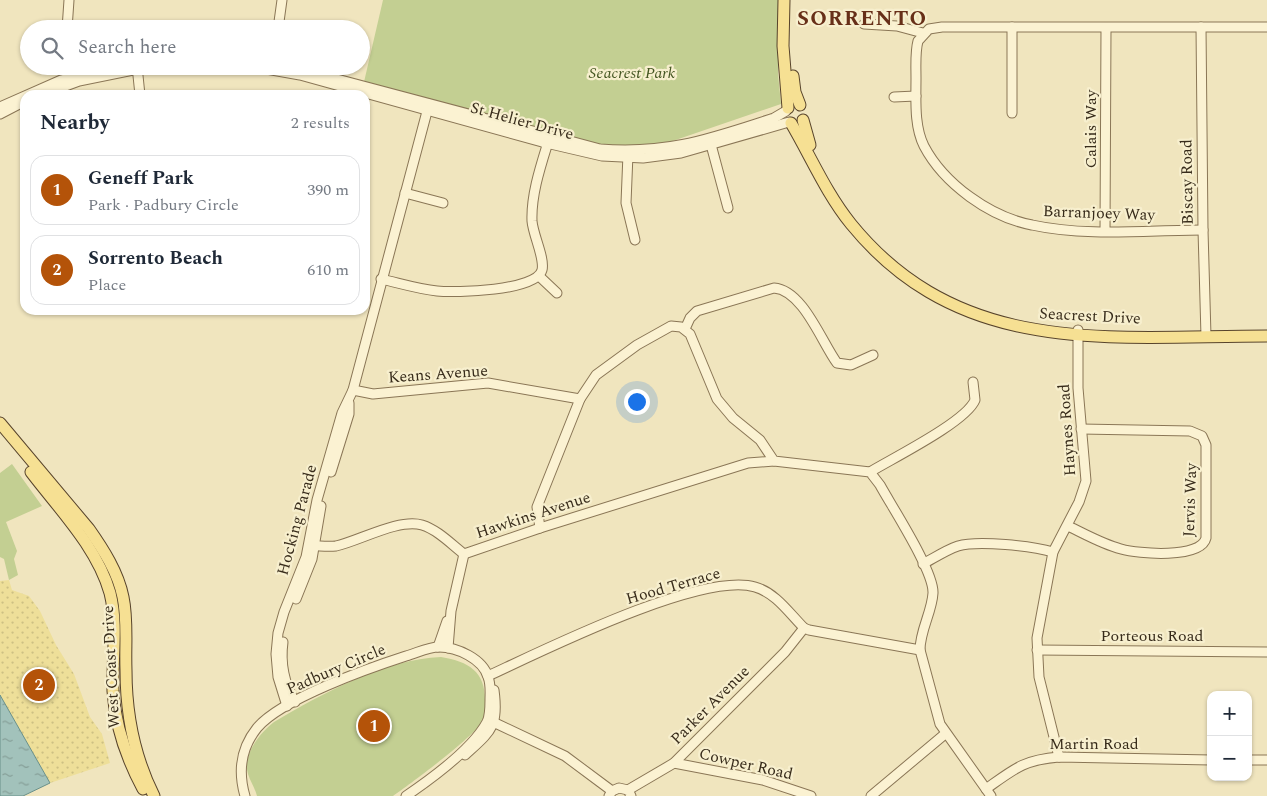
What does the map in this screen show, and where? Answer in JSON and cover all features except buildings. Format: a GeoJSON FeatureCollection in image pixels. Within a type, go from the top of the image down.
{"type":"FeatureCollection","features":[{"type":"Feature","properties":{"kind":"main road","name":"Seacrest Drive"},"geometry":{"type":"LineString","coordinates":[[784,0],[783,46],[788,116],[828,191],[850,223],[884,258],[904,274],[953,304],[990,320],[1036,331],[1206,332],[1267,330]]}},
{"type":"Feature","properties":{"kind":"main road"},"geometry":{"type":"LineString","coordinates":[[790,0],[788,24],[795,92],[800,105],[795,104],[788,116],[798,124],[803,120]]}},
{"type":"Feature","properties":{"kind":"main road","name":"Seacrest Drive"},"geometry":{"type":"LineString","coordinates":[[800,105],[806,114],[803,120],[811,147],[843,203],[876,243],[912,273],[944,292],[995,314],[1037,325],[1078,332]]}},
{"type":"Feature","properties":{"kind":"main road","name":"Seacrest Drive"},"geometry":{"type":"LineString","coordinates":[[1206,332],[1267,336]]}},
{"type":"Feature","properties":{"kind":"main road","name":"West Coast Drive"},"geometry":{"type":"LineString","coordinates":[[0,423],[89,529],[101,546],[115,574],[124,604],[128,718],[136,755],[154,796]]}},
{"type":"Feature","properties":{"kind":"main road","name":"West Coast Drive"},"geometry":{"type":"LineString","coordinates":[[0,431],[77,532],[101,569],[110,593],[114,619],[114,691],[117,719],[130,762],[146,796]]}},
{"type":"Feature","properties":{"kind":"street"},"geometry":{"type":"LineString","coordinates":[[68,20],[69,0]]}},
{"type":"Feature","properties":{"kind":"street"},"geometry":{"type":"LineString","coordinates":[[279,20],[282,0]]}},
{"type":"Feature","properties":{"kind":"street"},"geometry":{"type":"LineString","coordinates":[[864,24],[897,26],[923,34],[929,29],[942,27],[1267,27]]}},
{"type":"Feature","properties":{"kind":"street"},"geometry":{"type":"LineString","coordinates":[[1012,27],[1012,113]]}},
{"type":"Feature","properties":{"kind":"street","name":"Biscay Road"},"geometry":{"type":"LineString","coordinates":[[1201,27],[1206,332]]}},
{"type":"Feature","properties":{"kind":"street","name":"Calais Way"},"geometry":{"type":"LineString","coordinates":[[1105,230],[1106,28]]}},
{"type":"Feature","properties":{"kind":"street","name":"Barranjoey Way"},"geometry":{"type":"LineString","coordinates":[[923,34],[916,45],[916,96],[919,126],[924,146],[943,172],[964,194],[998,213],[1029,225],[1057,230],[1203,230]]}},
{"type":"Feature","properties":{"kind":"street"},"geometry":{"type":"LineString","coordinates":[[50,90],[75,75]]}},
{"type":"Feature","properties":{"kind":"street"},"geometry":{"type":"LineString","coordinates":[[43,90],[75,75]]}},
{"type":"Feature","properties":{"kind":"street"},"geometry":{"type":"LineString","coordinates":[[138,75],[139,90]]}},
{"type":"Feature","properties":{"kind":"street","name":"St Helier Drive"},"geometry":{"type":"LineString","coordinates":[[296,75],[340,88]]}},
{"type":"Feature","properties":{"kind":"street","name":"St Helier Drive"},"geometry":{"type":"LineString","coordinates":[[309,75],[340,88]]}},
{"type":"Feature","properties":{"kind":"street","name":"St Helier Drive"},"geometry":{"type":"LineString","coordinates":[[370,94],[428,107],[548,140],[628,154],[662,156],[788,116]]}},
{"type":"Feature","properties":{"kind":"street"},"geometry":{"type":"LineString","coordinates":[[894,97],[916,96]]}},
{"type":"Feature","properties":{"kind":"street"},"geometry":{"type":"LineString","coordinates":[[0,107],[20,100]]}},
{"type":"Feature","properties":{"kind":"street"},"geometry":{"type":"LineString","coordinates":[[0,114],[20,102]]}},
{"type":"Feature","properties":{"kind":"street","name":"Hocking Parade"},"geometry":{"type":"LineString","coordinates":[[291,704],[284,677],[282,647],[290,612],[312,559],[317,500],[342,412],[349,401],[428,107]]}},
{"type":"Feature","properties":{"kind":"street"},"geometry":{"type":"LineString","coordinates":[[381,279],[424,289],[447,291],[504,288],[522,284],[539,276],[542,271],[542,260],[534,235],[532,212],[536,185],[548,140]]}},
{"type":"Feature","properties":{"kind":"street"},"geometry":{"type":"LineString","coordinates":[[710,142],[728,208]]}},
{"type":"Feature","properties":{"kind":"street"},"geometry":{"type":"LineString","coordinates":[[628,154],[627,212],[635,240]]}},
{"type":"Feature","properties":{"kind":"street"},"geometry":{"type":"LineString","coordinates":[[404,193],[442,204]]}},
{"type":"Feature","properties":{"kind":"street"},"geometry":{"type":"LineString","coordinates":[[539,276],[556,293]]}},
{"type":"Feature","properties":{"kind":"street"},"geometry":{"type":"LineString","coordinates":[[681,328],[697,311],[774,288],[780,288],[794,298],[819,330],[837,363],[847,366],[873,355]]}},
{"type":"Feature","properties":{"kind":"street"},"geometry":{"type":"LineString","coordinates":[[540,528],[537,507],[580,399],[587,386],[606,368],[637,344],[665,329],[681,328],[690,334],[717,399],[733,418],[760,440],[774,461]]}},
{"type":"Feature","properties":{"kind":"street","name":"Haynes Road"},"geometry":{"type":"LineString","coordinates":[[1059,757],[1040,677],[1037,650],[1040,618],[1052,552],[1068,526],[1083,493],[1086,481],[1080,429],[1078,332]]}},
{"type":"Feature","properties":{"kind":"street"},"geometry":{"type":"LineString","coordinates":[[973,382],[975,400],[967,411],[938,432],[870,472],[880,485],[932,581],[933,595],[920,650],[937,715],[945,734],[988,793]]}},
{"type":"Feature","properties":{"kind":"street","name":"Keans Avenue"},"geometry":{"type":"LineString","coordinates":[[352,390],[373,394],[488,383],[580,399]]}},
{"type":"Feature","properties":{"kind":"street","name":"Jervis Way"},"geometry":{"type":"LineString","coordinates":[[1068,526],[1100,541],[1131,551],[1188,552],[1202,547],[1206,538],[1206,445],[1202,436],[1190,431],[1080,429]]}},
{"type":"Feature","properties":{"kind":"street","name":"Hawkins Avenue"},"geometry":{"type":"LineString","coordinates":[[312,546],[337,546],[398,526],[415,524],[422,525],[440,535],[464,554],[540,528],[748,463],[774,461],[870,472]]}},
{"type":"Feature","properties":{"kind":"street"},"geometry":{"type":"LineString","coordinates":[[923,564],[950,549],[969,544],[1041,548],[1052,552]]}},
{"type":"Feature","properties":{"kind":"street"},"geometry":{"type":"LineString","coordinates":[[438,646],[451,611],[464,554]]}},
{"type":"Feature","properties":{"kind":"street","name":"Hood Terrace"},"geometry":{"type":"LineString","coordinates":[[489,678],[630,613],[719,586],[745,585],[764,590],[779,601],[804,628]]}},
{"type":"Feature","properties":{"kind":"street"},"geometry":{"type":"LineString","coordinates":[[448,648],[451,611]]}},
{"type":"Feature","properties":{"kind":"street"},"geometry":{"type":"LineString","coordinates":[[804,628],[814,632],[920,650]]}},
{"type":"Feature","properties":{"kind":"street","name":"Parker Avenue"},"geometry":{"type":"LineString","coordinates":[[629,793],[674,763],[785,652],[804,628]]}},
{"type":"Feature","properties":{"kind":"street","name":"Padbury Circle"},"geometry":{"type":"LineString","coordinates":[[245,796],[241,771],[246,747],[264,720],[291,704],[366,670],[438,646],[448,648],[476,660],[489,678]]}},
{"type":"Feature","properties":{"kind":"street","name":"Porteous Road"},"geometry":{"type":"LineString","coordinates":[[1037,650],[1267,652]]}},
{"type":"Feature","properties":{"kind":"street"},"geometry":{"type":"LineString","coordinates":[[416,796],[476,745],[492,722],[489,678]]}},
{"type":"Feature","properties":{"kind":"street"},"geometry":{"type":"LineString","coordinates":[[492,722],[565,756],[611,794],[619,788],[629,793]]}},
{"type":"Feature","properties":{"kind":"street"},"geometry":{"type":"LineString","coordinates":[[406,796],[461,752],[492,722]]}},
{"type":"Feature","properties":{"kind":"street"},"geometry":{"type":"LineString","coordinates":[[871,796],[945,734]]}},
{"type":"Feature","properties":{"kind":"street","name":"Martin Road"},"geometry":{"type":"LineString","coordinates":[[988,793],[1027,762],[1059,757],[1207,760]]}},
{"type":"Feature","properties":{"kind":"street"},"geometry":{"type":"LineString","coordinates":[[1252,760],[1267,760]]}},
{"type":"Feature","properties":{"kind":"street","name":"Cowper Road"},"geometry":{"type":"LineString","coordinates":[[674,763],[763,780],[811,796]]}},
{"type":"Feature","properties":{"kind":"sand"},"geometry":{"type":"Polygon","coordinates":[[[9,580],[12,590],[29,596],[40,611],[56,645],[74,674],[90,717],[102,734],[110,763],[50,783],[0,695],[0,581],[9,580]]]}},
{"type":"Feature","properties":{"kind":"green space","name":"Seacrest Park"},"geometry":{"type":"Polygon","coordinates":[[[383,0],[779,0],[778,74],[781,104],[658,146],[620,148],[569,139],[364,82],[366,75],[370,75],[370,56],[383,0]]]}},
{"type":"Feature","properties":{"kind":"green space"},"geometry":{"type":"Polygon","coordinates":[[[12,464],[42,506],[6,522],[17,551],[14,559],[18,575],[9,580],[4,559],[0,557],[0,473],[12,464]]]}},
{"type":"Feature","properties":{"kind":"green space"},"geometry":{"type":"Polygon","coordinates":[[[441,657],[468,666],[479,676],[485,692],[485,716],[479,726],[469,736],[427,771],[393,796],[257,796],[248,774],[248,759],[250,751],[258,738],[274,722],[312,700],[376,671],[420,659],[441,657]]]}},
{"type":"Feature","properties":{"kind":"water"},"geometry":{"type":"Polygon","coordinates":[[[0,695],[50,783],[23,796],[0,796],[0,695]]]}},
{"type":"Feature","properties":{"kind":"place","name":"Sorrento Beach"},"geometry":{"type":"Point","coordinates":[39,685]}},
{"type":"Feature","properties":{"kind":"place","name":"Geneff Park"},"geometry":{"type":"Point","coordinates":[374,726]}},
{"type":"Feature","properties":{"kind":"district","name":"SORRENTO"},"geometry":{"type":"Point","coordinates":[862,19]}}]}
